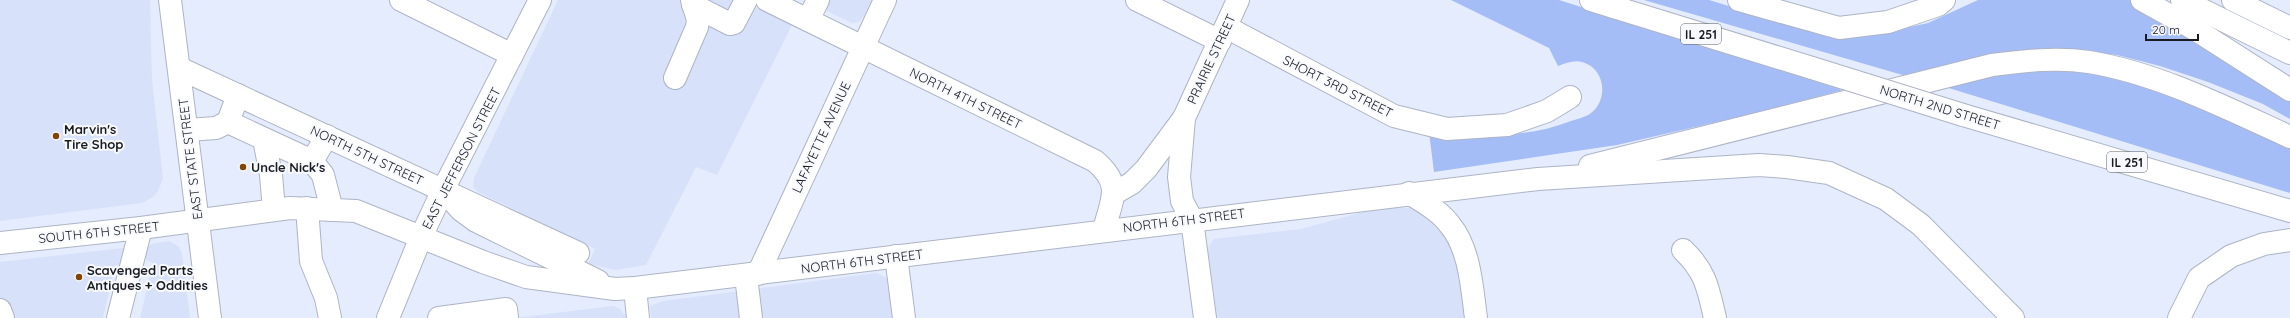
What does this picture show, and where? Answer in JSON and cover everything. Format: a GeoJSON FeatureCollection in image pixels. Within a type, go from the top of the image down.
{"type":"FeatureCollection","features":[{"type":"Feature","properties":{"kind":"main road"},"geometry":{"type":"LineString","coordinates":[[401,0],[512,55]]}},
{"type":"Feature","properties":{"kind":"main road","name":"EAST JEFFERSON STREET"},"geometry":{"type":"LineString","coordinates":[[388,318],[421,237],[540,0]]}},
{"type":"Feature","properties":{"kind":"main road"},"geometry":{"type":"LineString","coordinates":[[692,2],[730,24],[734,23],[746,0]]}},
{"type":"Feature","properties":{"kind":"main road","name":"NORTH 4TH STREET"},"geometry":{"type":"LineString","coordinates":[[767,0],[1095,161],[1108,173],[1113,182],[1113,194],[1104,230]]}},
{"type":"Feature","properties":{"kind":"main road"},"geometry":{"type":"LineString","coordinates":[[808,20],[818,0]]}},
{"type":"Feature","properties":{"kind":"main road","name":"LAFAYETTE AVENUE"},"geometry":{"type":"LineString","coordinates":[[752,275],[885,0]]}},
{"type":"Feature","properties":{"kind":"main road","name":"SHORT 3RD STREET"},"geometry":{"type":"LineString","coordinates":[[1137,0],[1223,34],[1394,116],[1447,129],[1507,124],[1547,111],[1570,97]]}},
{"type":"Feature","properties":{"kind":"main road","name":"PRAIRIE STREET"},"geometry":{"type":"LineString","coordinates":[[1113,194],[1132,183],[1146,169],[1184,118],[1238,0]]}},
{"type":"Feature","properties":{"kind":"main road","name":"NORTH 2ND STREET"},"geometry":{"type":"LineString","coordinates":[[1591,0],[1963,115],[2290,211]]}},
{"type":"Feature","properties":{"kind":"main road"},"geometry":{"type":"LineString","coordinates":[[1739,0],[1839,28],[1888,22],[1938,5],[1944,0]]}},
{"type":"Feature","properties":{"kind":"main road"},"geometry":{"type":"LineString","coordinates":[[2142,0],[2196,30],[2290,90]]}},
{"type":"Feature","properties":{"kind":"main road"},"geometry":{"type":"LineString","coordinates":[[2182,0],[2290,53]]}},
{"type":"Feature","properties":{"kind":"main road"},"geometry":{"type":"LineString","coordinates":[[2233,0],[2290,28]]}},
{"type":"Feature","properties":{"kind":"main road","name":"EAST STATE STREET"},"geometry":{"type":"LineString","coordinates":[[172,2],[186,130],[210,318]]}},
{"type":"Feature","properties":{"kind":"main road"},"geometry":{"type":"LineString","coordinates":[[675,78],[698,27],[698,20],[692,2]]}},
{"type":"Feature","properties":{"kind":"main road"},"geometry":{"type":"LineString","coordinates":[[1538,178],[1992,65],[2038,59],[2089,62],[2151,78],[2290,137]]}},
{"type":"Feature","properties":{"kind":"main road","name":"NORTH 5TH STREET"},"geometry":{"type":"LineString","coordinates":[[179,68],[578,253]]}},
{"type":"Feature","properties":{"kind":"main road"},"geometry":{"type":"LineString","coordinates":[[186,130],[216,128],[228,122],[238,95]]}},
{"type":"Feature","properties":{"kind":"main road","name":"PRAIRIE STREET"},"geometry":{"type":"LineString","coordinates":[[1184,118],[1179,176],[1182,201],[1192,220],[1206,318]]}},
{"type":"Feature","properties":{"kind":"main road"},"geometry":{"type":"LineString","coordinates":[[228,122],[312,161],[324,175],[332,210]]}},
{"type":"Feature","properties":{"kind":"main road"},"geometry":{"type":"LineString","coordinates":[[312,161],[327,136]]}},
{"type":"Feature","properties":{"kind":"main road"},"geometry":{"type":"LineString","coordinates":[[264,139],[271,174],[274,210]]}},
{"type":"Feature","properties":{"kind":"main road"},"geometry":{"type":"LineString","coordinates":[[1538,178],[1759,166],[1787,167],[1829,173],[1886,199],[1921,225],[2013,318]]}},
{"type":"Feature","properties":{"kind":"main road","name":"NORTH 6TH STREET"},"geometry":{"type":"LineString","coordinates":[[198,220],[290,208],[356,211],[483,262],[526,277],[625,289],[752,275],[1104,230],[1538,178]]}},
{"type":"Feature","properties":{"kind":"main road"},"geometry":{"type":"LineString","coordinates":[[444,190],[461,210],[488,228],[625,289],[638,318]]}},
{"type":"Feature","properties":{"kind":"main road"},"geometry":{"type":"LineString","coordinates":[[1409,193],[1432,208],[1450,224],[1462,242],[1473,291],[1476,318]]}},
{"type":"Feature","properties":{"kind":"main road"},"geometry":{"type":"LineString","coordinates":[[307,208],[311,261],[326,298],[330,318]]}},
{"type":"Feature","properties":{"kind":"main road","name":"SOUTH 6TH STREET"},"geometry":{"type":"LineString","coordinates":[[0,243],[141,228],[198,220]]}},
{"type":"Feature","properties":{"kind":"main road"},"geometry":{"type":"LineString","coordinates":[[118,318],[141,228]]}},
{"type":"Feature","properties":{"kind":"main road"},"geometry":{"type":"LineString","coordinates":[[2179,318],[2198,278],[2231,256],[2264,244],[2290,240]]}},
{"type":"Feature","properties":{"kind":"main road"},"geometry":{"type":"LineString","coordinates":[[1682,250],[1697,263],[1706,282],[1715,318]]}},
{"type":"Feature","properties":{"kind":"main road"},"geometry":{"type":"LineString","coordinates":[[896,256],[904,318]]}},
{"type":"Feature","properties":{"kind":"main road"},"geometry":{"type":"LineString","coordinates":[[751,318],[752,275]]}},
{"type":"Feature","properties":{"kind":"main road"},"geometry":{"type":"LineString","coordinates":[[0,310],[3,318]]}},
{"type":"Feature","properties":{"kind":"main road"},"geometry":{"type":"LineString","coordinates":[[439,318],[507,314]]}},
{"type":"Feature","properties":{"kind":"shaded area"},"geometry":{"type":"Polygon","coordinates":[[[0,0],[150,0],[152,80],[163,179],[158,191],[153,197],[142,203],[0,221],[0,0]]]}},
{"type":"Feature","properties":{"kind":"shaded area"},"geometry":{"type":"Polygon","coordinates":[[[558,0],[741,0],[792,25],[717,175],[696,167],[646,265],[615,270],[588,264],[595,249],[478,192],[473,187],[474,178],[558,0]]]}},
{"type":"Feature","properties":{"kind":"shaded area"},"geometry":{"type":"Polygon","coordinates":[[[804,0],[872,0],[864,16],[859,22],[852,23],[804,0]]]}},
{"type":"Feature","properties":{"kind":"shaded area"},"geometry":{"type":"Polygon","coordinates":[[[1451,0],[1559,0],[1843,90],[1756,113],[1617,145],[1434,172],[1429,132],[1501,135],[1536,131],[1554,127],[1591,113],[1597,107],[1602,92],[1600,77],[1590,65],[1576,61],[1558,66],[1549,48],[1451,0]]]}},
{"type":"Feature","properties":{"kind":"shaded area"},"geometry":{"type":"Polygon","coordinates":[[[1644,0],[1709,0],[1798,27],[1887,32],[1928,23],[1978,0],[2133,0],[2290,96],[2290,119],[2263,104],[2208,82],[2160,66],[2117,55],[2071,50],[1906,76],[1644,0]]]}},
{"type":"Feature","properties":{"kind":"shaded area"},"geometry":{"type":"Polygon","coordinates":[[[2015,68],[2105,71],[2290,140],[2290,193],[1939,85],[2015,68]]]}},
{"type":"Feature","properties":{"kind":"shaded area"},"geometry":{"type":"Polygon","coordinates":[[[1392,208],[1413,208],[1427,212],[1452,235],[1470,318],[1217,318],[1208,250],[1214,239],[1301,229],[1363,212],[1392,208]]]}},
{"type":"Feature","properties":{"kind":"shaded area"},"geometry":{"type":"Polygon","coordinates":[[[169,241],[179,247],[182,254],[190,318],[140,318],[153,263],[146,260],[144,252],[151,244],[169,241]]]}},
{"type":"Feature","properties":{"kind":"shaded area"},"geometry":{"type":"Polygon","coordinates":[[[123,248],[128,252],[128,262],[115,266],[103,318],[0,318],[0,262],[123,248]]]}},
{"type":"Feature","properties":{"kind":"shaded area"},"geometry":{"type":"Polygon","coordinates":[[[876,273],[887,278],[894,318],[651,318],[650,306],[663,301],[876,273]]]}},
{"type":"Feature","properties":{"kind":"shaded area"},"geometry":{"type":"Polygon","coordinates":[[[613,306],[620,309],[627,318],[513,318],[613,306]]]}},
{"type":"Feature","properties":{"kind":"place","name":"Marvin's Tire Shop"},"geometry":{"type":"Point","coordinates":[56,136]}},
{"type":"Feature","properties":{"kind":"place","name":"Uncle Nick's"},"geometry":{"type":"Point","coordinates":[243,167]}},
{"type":"Feature","properties":{"kind":"place","name":"Scavenged Parts Antiques + Oddities"},"geometry":{"type":"Point","coordinates":[79,277]}}]}
